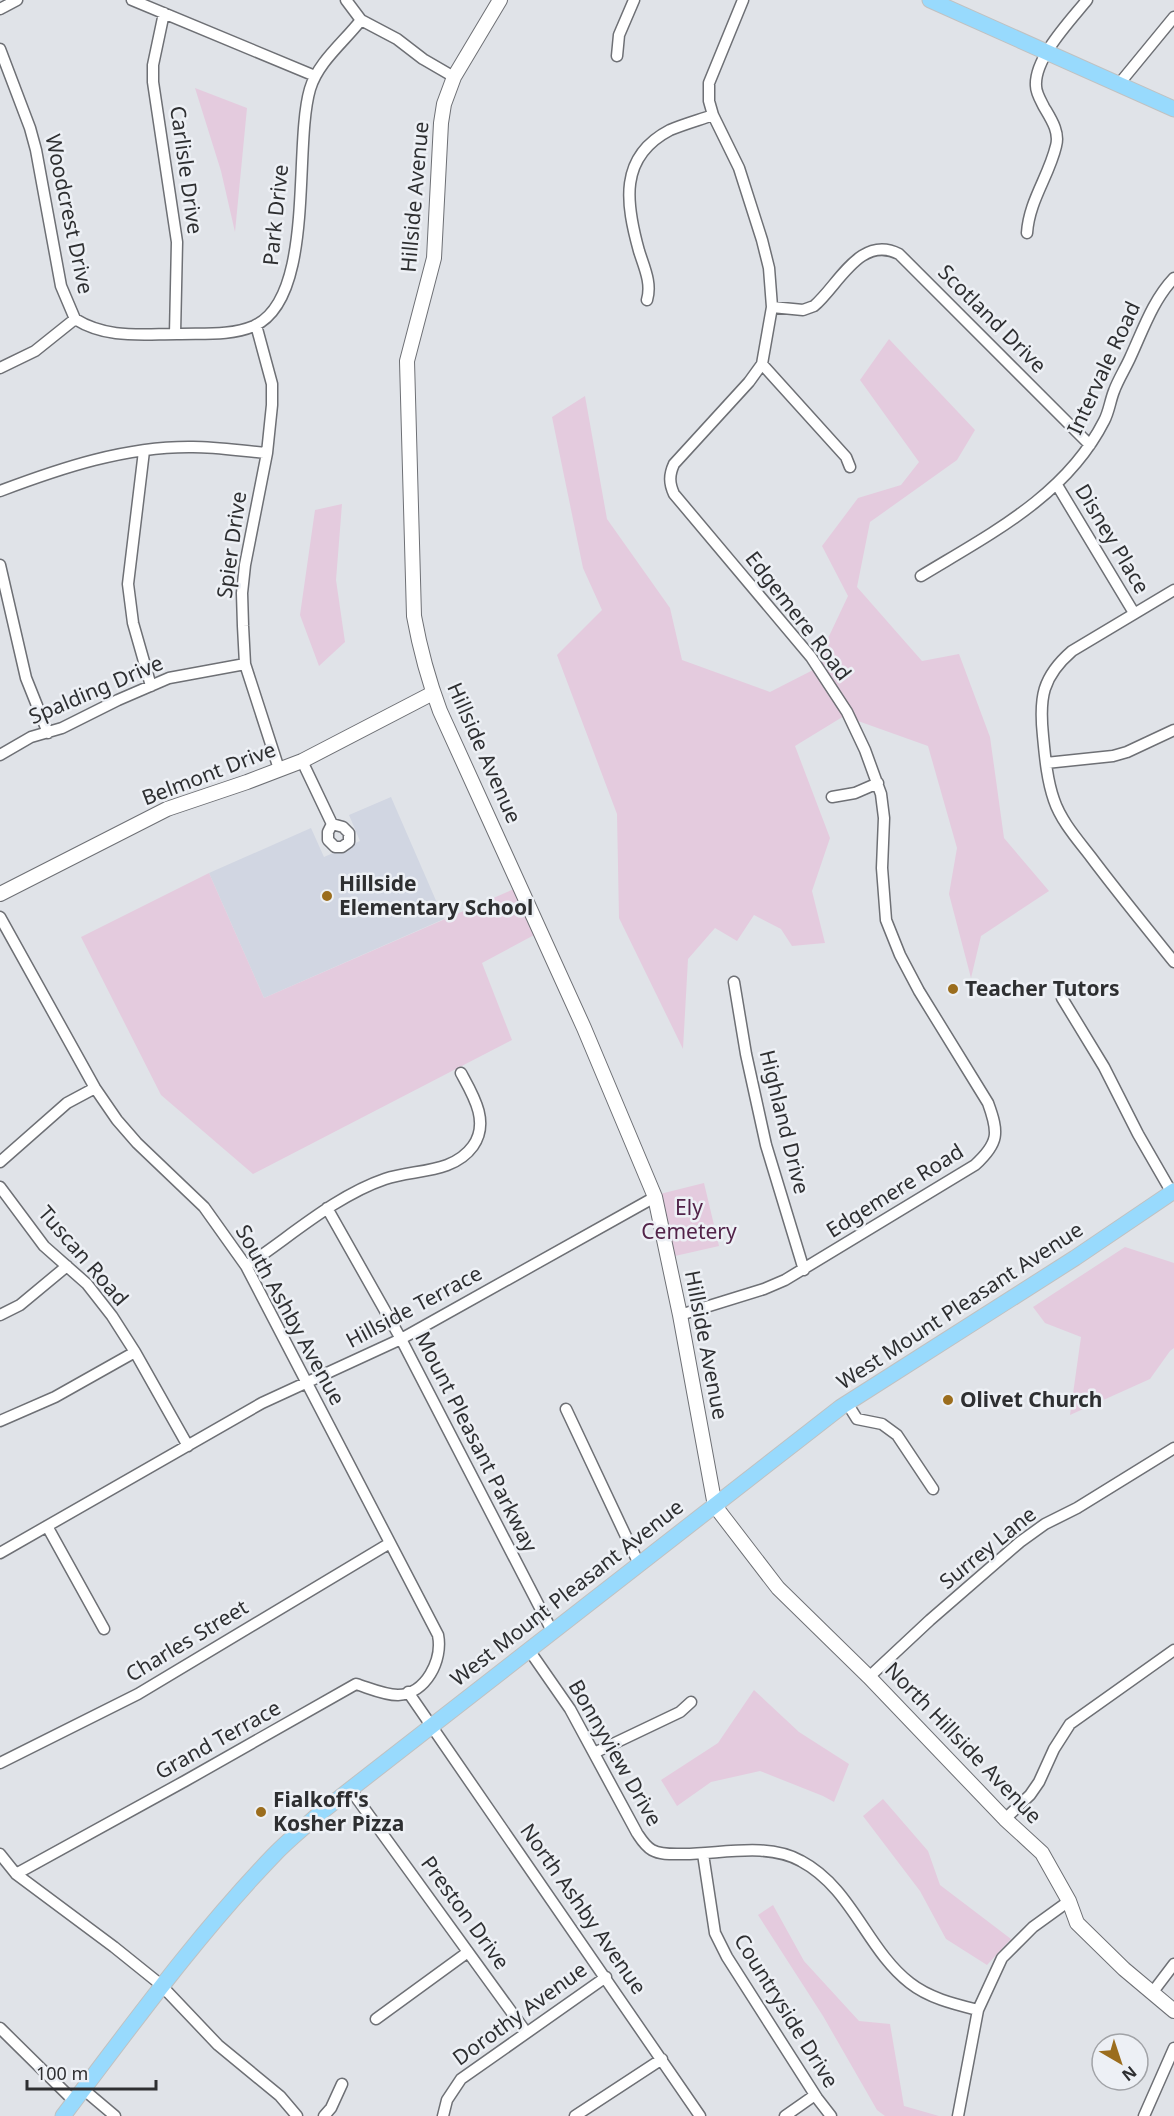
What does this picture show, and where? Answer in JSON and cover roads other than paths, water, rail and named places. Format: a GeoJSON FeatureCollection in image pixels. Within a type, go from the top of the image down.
{"type":"FeatureCollection","features":[{"type":"Feature","properties":{"kind":"main road"},"geometry":{"type":"LineString","coordinates":[[930,0],[1174,109]]}},
{"type":"Feature","properties":{"kind":"main road","name":"West Mount Pleasant Avenue"},"geometry":{"type":"LineString","coordinates":[[63,2116],[162,1987],[242,1889],[275,1854],[350,1789],[847,1403],[1075,1258],[1173,1192]]}},
{"type":"Feature","properties":{"kind":"street"},"geometry":{"type":"LineString","coordinates":[[0,9],[17,0]]}},
{"type":"Feature","properties":{"kind":"street"},"geometry":{"type":"LineString","coordinates":[[132,0],[315,76]]}},
{"type":"Feature","properties":{"kind":"street"},"geometry":{"type":"LineString","coordinates":[[346,0],[362,20],[397,39],[423,59],[454,77]]}},
{"type":"Feature","properties":{"kind":"street","name":"Hillside Avenue"},"geometry":{"type":"LineString","coordinates":[[500,0],[454,77],[444,104],[434,258],[407,361],[414,616],[420,649],[433,693],[588,1037],[655,1197],[680,1315],[715,1506]]}},
{"type":"Feature","properties":{"kind":"street"},"geometry":{"type":"LineString","coordinates":[[617,56],[619,35],[634,0]]}},
{"type":"Feature","properties":{"kind":"street"},"geometry":{"type":"LineString","coordinates":[[1027,233],[1028,218],[1057,145],[1054,125],[1039,97],[1036,86],[1046,52],[1053,40],[1087,0]]}},
{"type":"Feature","properties":{"kind":"street","name":"Edgemere Road"},"geometry":{"type":"LineString","coordinates":[[680,1315],[764,1289],[804,1270],[975,1165],[990,1152],[996,1136],[994,1119],[988,1103],[919,991],[900,955],[886,920],[882,868],[884,818],[878,783],[847,712],[811,657],[674,494],[670,486],[674,464],[749,382],[762,363],[772,307],[769,268],[762,240],[739,168],[709,101],[709,83],[738,1]]}},
{"type":"Feature","properties":{"kind":"street","name":"Carlisle Drive"},"geometry":{"type":"LineString","coordinates":[[164,13],[153,65],[153,82],[177,242],[175,334]]}},
{"type":"Feature","properties":{"kind":"street"},"geometry":{"type":"LineString","coordinates":[[1119,84],[1174,17]]}},
{"type":"Feature","properties":{"kind":"street","name":"Park Drive"},"geometry":{"type":"LineString","coordinates":[[256,325],[267,317],[284,294],[291,270],[306,108],[310,88],[322,64],[362,20]]}},
{"type":"Feature","properties":{"kind":"street","name":"Woodcrest Drive"},"geometry":{"type":"LineString","coordinates":[[0,49],[33,139],[41,170],[61,286],[75,319]]}},
{"type":"Feature","properties":{"kind":"street"},"geometry":{"type":"LineString","coordinates":[[647,300],[649,283],[628,206],[632,172],[644,151],[662,135],[672,129],[714,115]]}},
{"type":"Feature","properties":{"kind":"street","name":"Scotland Drive"},"geometry":{"type":"LineString","coordinates":[[772,307],[803,310],[814,306],[863,254],[879,249],[899,254],[1090,445]]}},
{"type":"Feature","properties":{"kind":"street","name":"Intervale Road"},"geometry":{"type":"LineString","coordinates":[[921,576],[1029,509],[1074,468],[1105,420],[1114,390],[1151,311],[1162,290],[1174,278]]}},
{"type":"Feature","properties":{"kind":"street"},"geometry":{"type":"LineString","coordinates":[[0,368],[35,351],[75,319],[88,327],[109,333],[225,333],[256,325]]}},
{"type":"Feature","properties":{"kind":"street","name":"Spier Drive"},"geometry":{"type":"LineString","coordinates":[[256,325],[272,384],[272,405],[267,453],[243,584],[243,626],[245,664],[279,769]]}},
{"type":"Feature","properties":{"kind":"street"},"geometry":{"type":"LineString","coordinates":[[762,363],[846,457],[850,467]]}},
{"type":"Feature","properties":{"kind":"street"},"geometry":{"type":"LineString","coordinates":[[0,491],[54,471],[108,457],[144,451],[192,447],[267,453]]}},
{"type":"Feature","properties":{"kind":"street"},"geometry":{"type":"LineString","coordinates":[[144,451],[128,584],[133,623],[151,686]]}},
{"type":"Feature","properties":{"kind":"street","name":"Disney Place"},"geometry":{"type":"LineString","coordinates":[[1057,485],[1134,613]]}},
{"type":"Feature","properties":{"kind":"street"},"geometry":{"type":"LineString","coordinates":[[0,565],[26,678],[48,733]]}},
{"type":"Feature","properties":{"kind":"street"},"geometry":{"type":"LineString","coordinates":[[1174,590],[1072,651],[1053,670],[1046,683],[1041,707],[1046,763],[1054,800],[1074,834],[1174,962]]}},
{"type":"Feature","properties":{"kind":"street","name":"Spalding Drive"},"geometry":{"type":"LineString","coordinates":[[0,755],[32,738],[62,728],[169,678],[245,664]]}},
{"type":"Feature","properties":{"kind":"street","name":"Belmont Drive"},"geometry":{"type":"LineString","coordinates":[[0,894],[166,809],[302,761],[433,693]]}},
{"type":"Feature","properties":{"kind":"street"},"geometry":{"type":"LineString","coordinates":[[1046,763],[1113,756],[1174,732]]}},
{"type":"Feature","properties":{"kind":"street"},"geometry":{"type":"LineString","coordinates":[[302,761],[333,824]]}},
{"type":"Feature","properties":{"kind":"street"},"geometry":{"type":"LineString","coordinates":[[832,797],[855,793],[878,783]]}},
{"type":"Feature","properties":{"kind":"street","name":"South Ashby Avenue"},"geometry":{"type":"LineString","coordinates":[[0,917],[95,1088],[117,1120],[137,1143],[204,1207],[246,1266],[438,1635],[440,1654],[430,1675],[408,1692]]}},
{"type":"Feature","properties":{"kind":"street","name":"Highland Drive"},"geometry":{"type":"LineString","coordinates":[[734,982],[746,1054],[766,1145],[804,1270]]}},
{"type":"Feature","properties":{"kind":"street"},"geometry":{"type":"LineString","coordinates":[[1062,998],[1104,1067],[1138,1134],[1173,1192]]}},
{"type":"Feature","properties":{"kind":"street"},"geometry":{"type":"LineString","coordinates":[[246,1266],[327,1208],[384,1179],[450,1164],[472,1147],[478,1137],[479,1111],[461,1074]]}},
{"type":"Feature","properties":{"kind":"street"},"geometry":{"type":"LineString","coordinates":[[0,1162],[67,1103],[95,1088]]}},
{"type":"Feature","properties":{"kind":"street","name":"Tuscan Road"},"geometry":{"type":"LineString","coordinates":[[0,1187],[44,1246],[93,1292],[112,1317],[135,1352],[188,1446]]}},
{"type":"Feature","properties":{"kind":"street","name":"Hillside Terrace"},"geometry":{"type":"LineString","coordinates":[[0,1553],[262,1403],[401,1339],[655,1197]]}},
{"type":"Feature","properties":{"kind":"street","name":"Mount Pleasant Parkway"},"geometry":{"type":"LineString","coordinates":[[327,1208],[401,1339],[552,1631]]}},
{"type":"Feature","properties":{"kind":"street"},"geometry":{"type":"LineString","coordinates":[[0,1316],[20,1305],[67,1266]]}},
{"type":"Feature","properties":{"kind":"street"},"geometry":{"type":"LineString","coordinates":[[0,1421],[55,1397],[135,1352]]}},
{"type":"Feature","properties":{"kind":"street"},"geometry":{"type":"LineString","coordinates":[[847,1403],[857,1419],[882,1424],[897,1435],[933,1489]]}},
{"type":"Feature","properties":{"kind":"street"},"geometry":{"type":"LineString","coordinates":[[567,1409],[639,1564]]}},
{"type":"Feature","properties":{"kind":"street","name":"Surrey Lane"},"geometry":{"type":"LineString","coordinates":[[869,1677],[930,1620],[1020,1542],[1046,1524],[1077,1508],[1174,1448]]}},
{"type":"Feature","properties":{"kind":"street","name":"North Hillside Avenue"},"geometry":{"type":"LineString","coordinates":[[715,1506],[778,1588],[869,1677],[1005,1819],[1042,1853],[1069,1901],[1077,1923],[1174,2011]]}},
{"type":"Feature","properties":{"kind":"street"},"geometry":{"type":"LineString","coordinates":[[47,1526],[104,1629]]}},
{"type":"Feature","properties":{"kind":"street","name":"Charles Street"},"geometry":{"type":"LineString","coordinates":[[0,1763],[138,1694],[390,1543]]}},
{"type":"Feature","properties":{"kind":"street","name":"Bonnyview Drive"},"geometry":{"type":"LineString","coordinates":[[529,1650],[570,1709],[631,1823],[644,1843],[651,1849],[661,1853],[703,1854],[757,1850],[792,1856],[821,1874],[835,1888],[892,1965],[910,1983],[935,1997],[978,2010]]}},
{"type":"Feature","properties":{"kind":"street"},"geometry":{"type":"LineString","coordinates":[[1005,1819],[1030,1795],[1039,1782],[1054,1749],[1070,1724],[1174,1650]]}},
{"type":"Feature","properties":{"kind":"street","name":"Grand Terrace"},"geometry":{"type":"LineString","coordinates":[[16,1874],[356,1684],[394,1695],[408,1692]]}},
{"type":"Feature","properties":{"kind":"street"},"geometry":{"type":"LineString","coordinates":[[408,1692],[432,1724]]}},
{"type":"Feature","properties":{"kind":"street"},"geometry":{"type":"LineString","coordinates":[[594,1753],[680,1712],[691,1702]]}},
{"type":"Feature","properties":{"kind":"street","name":"North Ashby Avenue"},"geometry":{"type":"LineString","coordinates":[[432,1724],[700,2116]]}},
{"type":"Feature","properties":{"kind":"street","name":"Preston Drive"},"geometry":{"type":"LineString","coordinates":[[350,1789],[526,2032]]}},
{"type":"Feature","properties":{"kind":"street"},"geometry":{"type":"LineString","coordinates":[[0,1854],[16,1874],[160,1984],[218,2045],[280,2096],[297,2116]]}},
{"type":"Feature","properties":{"kind":"street","name":"Countryside Drive"},"geometry":{"type":"LineString","coordinates":[[703,1854],[715,1933],[727,1957],[831,2116]]}},
{"type":"Feature","properties":{"kind":"street"},"geometry":{"type":"LineString","coordinates":[[958,2116],[978,2010],[1002,1958],[1033,1927],[1069,1901]]}},
{"type":"Feature","properties":{"kind":"street"},"geometry":{"type":"LineString","coordinates":[[376,2019],[468,1952]]}},
{"type":"Feature","properties":{"kind":"street"},"geometry":{"type":"LineString","coordinates":[[1152,1993],[1174,1964]]}},
{"type":"Feature","properties":{"kind":"street","name":"Dorothy Avenue"},"geometry":{"type":"LineString","coordinates":[[443,2116],[447,2100],[461,2079],[606,1977]]}},
{"type":"Feature","properties":{"kind":"street"},"geometry":{"type":"LineString","coordinates":[[0,2028],[79,2095],[115,2116]]}},
{"type":"Feature","properties":{"kind":"street"},"geometry":{"type":"LineString","coordinates":[[1144,2116],[1174,2048]]}},
{"type":"Feature","properties":{"kind":"street"},"geometry":{"type":"LineString","coordinates":[[575,2116],[662,2059]]}},
{"type":"Feature","properties":{"kind":"street"},"geometry":{"type":"LineString","coordinates":[[324,2116],[331,2108],[342,2084]]}},
{"type":"Feature","properties":{"kind":"street"},"geometry":{"type":"LineString","coordinates":[[785,2116],[815,2094]]}},
{"type":"Feature","properties":{"kind":"place","name":"Hillside Elementary School"},"geometry":{"type":"Point","coordinates":[327,896]}},
{"type":"Feature","properties":{"kind":"place","name":"Teacher Tutors"},"geometry":{"type":"Point","coordinates":[953,989]}},
{"type":"Feature","properties":{"kind":"place","name":"Olivet Church"},"geometry":{"type":"Point","coordinates":[948,1400]}},
{"type":"Feature","properties":{"kind":"place","name":"Fialkoff's Kosher Pizza"},"geometry":{"type":"Point","coordinates":[261,1812]}},
{"type":"Feature","properties":{"kind":"park label","name":"Ely Cemetery"},"geometry":{"type":"Point","coordinates":[689,1220]}}]}
